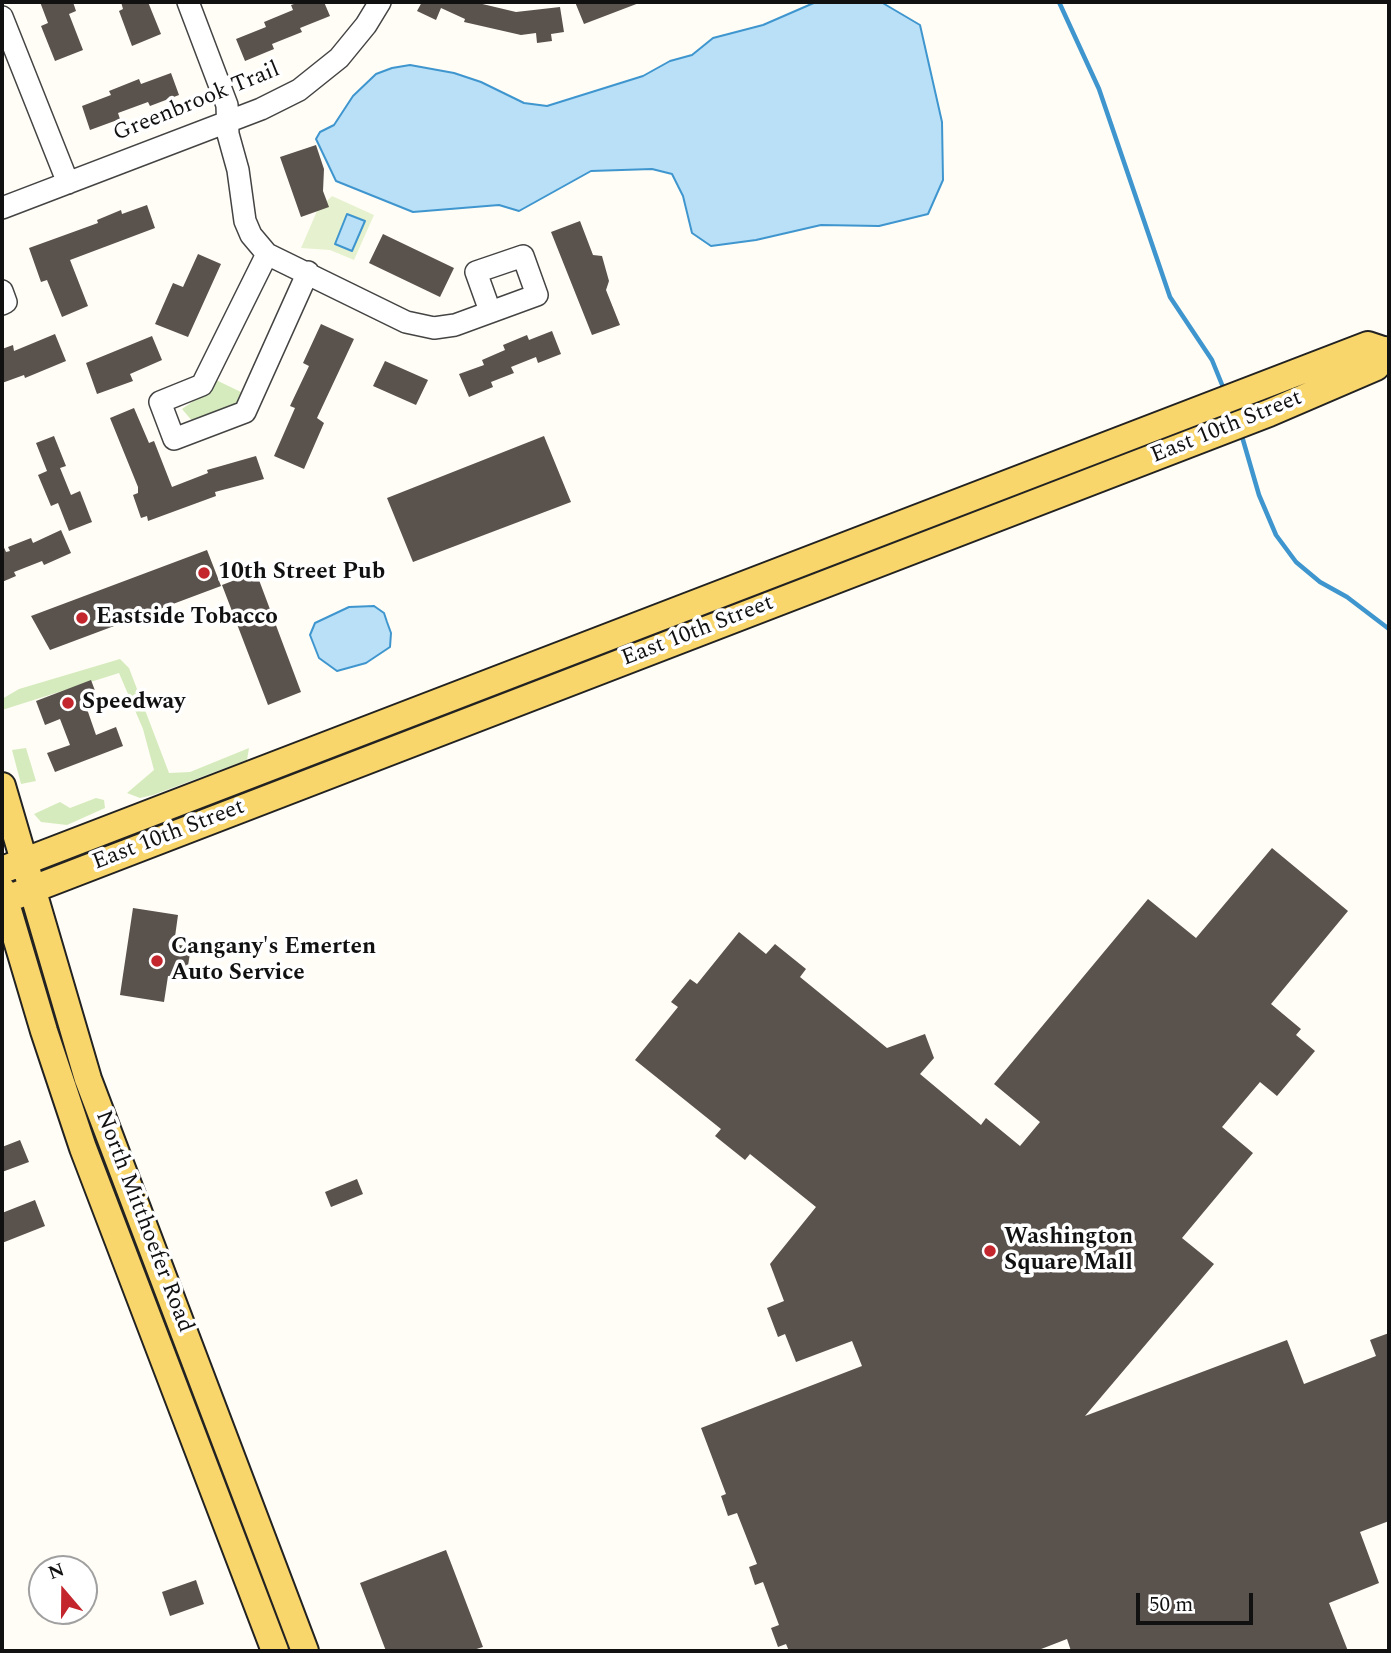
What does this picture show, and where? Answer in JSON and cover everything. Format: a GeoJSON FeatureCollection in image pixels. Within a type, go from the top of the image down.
{"type":"FeatureCollection","features":[{"type":"Feature","properties":{"kind":"main road","name":"East 10th Street"},"geometry":{"type":"LineString","coordinates":[[3,897],[32,890],[1269,413],[1376,367],[1388,351],[1368,345],[13,866]]}},
{"type":"Feature","properties":{"kind":"main road","name":"North Mitthoefer Road"},"geometry":{"type":"LineString","coordinates":[[2,786],[13,866],[32,890],[70,1023],[305,1651]]}},
{"type":"Feature","properties":{"kind":"main road","name":"North Mitthoefer Road"},"geometry":{"type":"LineString","coordinates":[[3,897],[58,1077],[275,1651]]}},
{"type":"Feature","properties":{"kind":"main road"},"geometry":{"type":"LineString","coordinates":[[58,1077],[70,1076],[75,1082],[95,1133],[115,1147]]}},
{"type":"Feature","properties":{"kind":"street"},"geometry":{"type":"LineString","coordinates":[[188,2],[225,101],[245,221],[251,235],[267,254],[417,326],[450,326],[490,311]]}},
{"type":"Feature","properties":{"kind":"street","name":"Greenbrook Trail"},"geometry":{"type":"LineString","coordinates":[[2,208],[274,103],[311,82],[358,37],[380,2]]}},
{"type":"Feature","properties":{"kind":"street"},"geometry":{"type":"LineString","coordinates":[[2,17],[68,183]]}},
{"type":"Feature","properties":{"kind":"street"},"geometry":{"type":"LineString","coordinates":[[267,254],[202,385],[160,402],[174,439],[245,412],[308,272]]}},
{"type":"Feature","properties":{"kind":"street"},"geometry":{"type":"LineString","coordinates":[[2,291],[6,302],[2,304]]}},
{"type":"Feature","properties":{"kind":"green space"},"geometry":{"type":"Polygon","coordinates":[[[332,196],[374,215],[354,260],[330,250],[301,248],[317,211],[332,196]]]}},
{"type":"Feature","properties":{"kind":"green space"},"geometry":{"type":"Polygon","coordinates":[[[214,379],[245,394],[245,400],[210,426],[194,423],[182,409],[208,391],[214,379]]]}},
{"type":"Feature","properties":{"kind":"green space"},"geometry":{"type":"Polygon","coordinates":[[[120,659],[129,668],[169,773],[190,772],[249,748],[247,760],[153,795],[140,798],[127,793],[154,770],[143,729],[119,673],[2,710],[2,699],[19,689],[120,659]]]}},
{"type":"Feature","properties":{"kind":"green space"},"geometry":{"type":"Polygon","coordinates":[[[26,748],[36,781],[21,784],[12,750],[26,748]]]}},
{"type":"Feature","properties":{"kind":"green space"},"geometry":{"type":"Polygon","coordinates":[[[291,772],[180,821],[177,814],[291,772]]]}},
{"type":"Feature","properties":{"kind":"green space"},"geometry":{"type":"Polygon","coordinates":[[[96,798],[104,800],[105,808],[67,825],[41,822],[34,814],[60,802],[70,808],[96,798]]]}},
{"type":"Feature","properties":{"kind":"water"},"geometry":{"type":"Polygon","coordinates":[[[816,2],[881,2],[920,25],[942,122],[943,180],[928,214],[879,226],[821,225],[756,240],[711,246],[692,233],[683,196],[672,174],[652,169],[591,171],[519,211],[499,205],[413,212],[336,181],[316,139],[320,132],[334,125],[353,96],[376,74],[392,68],[410,65],[454,73],[481,82],[524,103],[547,106],[643,76],[670,61],[692,55],[713,38],[763,25],[816,2]]]}},
{"type":"Feature","properties":{"kind":"water"},"geometry":{"type":"Polygon","coordinates":[[[347,214],[365,221],[352,251],[335,244],[347,214]]]}},
{"type":"Feature","properties":{"kind":"water"},"geometry":{"type":"Polygon","coordinates":[[[374,606],[384,613],[391,633],[390,647],[366,663],[337,671],[319,658],[310,635],[315,623],[349,607],[374,606]]]}},
{"type":"Feature","properties":{"kind":"building"},"geometry":{"type":"Polygon","coordinates":[[[40,2],[73,2],[76,11],[69,14],[83,50],[55,61],[41,26],[48,23],[40,2]]]}},
{"type":"Feature","properties":{"kind":"building"},"geometry":{"type":"Polygon","coordinates":[[[121,2],[148,2],[161,34],[132,46],[119,11],[123,9],[121,2]]]}},
{"type":"Feature","properties":{"kind":"building"},"geometry":{"type":"Polygon","coordinates":[[[300,2],[324,2],[330,16],[300,28],[302,32],[272,44],[274,49],[245,61],[236,39],[266,27],[264,22],[293,10],[291,5],[300,2]]]}},
{"type":"Feature","properties":{"kind":"building"},"geometry":{"type":"Polygon","coordinates":[[[422,2],[474,2],[516,12],[560,7],[564,32],[551,34],[552,41],[537,43],[536,33],[521,35],[464,22],[465,19],[441,8],[436,20],[417,11],[422,2]]]}},
{"type":"Feature","properties":{"kind":"building"},"geometry":{"type":"Polygon","coordinates":[[[575,2],[639,2],[639,3],[584,24],[575,2]]]}},
{"type":"Feature","properties":{"kind":"building"},"geometry":{"type":"Polygon","coordinates":[[[171,73],[179,95],[150,106],[148,102],[118,113],[120,119],[90,130],[82,106],[111,95],[109,91],[139,79],[141,84],[171,73]]]}},
{"type":"Feature","properties":{"kind":"building"},"geometry":{"type":"Polygon","coordinates":[[[316,145],[324,169],[323,191],[329,207],[301,217],[280,157],[316,145]]]}},
{"type":"Feature","properties":{"kind":"building"},"geometry":{"type":"Polygon","coordinates":[[[147,205],[155,228],[70,260],[88,306],[62,317],[47,280],[41,282],[29,248],[98,223],[97,220],[121,210],[122,214],[147,205]]]}},
{"type":"Feature","properties":{"kind":"building"},"geometry":{"type":"Polygon","coordinates":[[[580,221],[593,255],[602,256],[609,281],[606,290],[620,325],[592,335],[551,232],[580,221]]]}},
{"type":"Feature","properties":{"kind":"building"},"geometry":{"type":"Polygon","coordinates":[[[383,234],[454,268],[440,297],[369,263],[383,234]]]}},
{"type":"Feature","properties":{"kind":"building"},"geometry":{"type":"Polygon","coordinates":[[[198,254],[221,264],[188,337],[155,324],[173,283],[183,287],[198,254]]]}},
{"type":"Feature","properties":{"kind":"building"},"geometry":{"type":"Polygon","coordinates":[[[321,324],[354,339],[317,418],[324,423],[304,469],[274,456],[295,408],[290,406],[309,366],[303,363],[321,324]]]}},
{"type":"Feature","properties":{"kind":"building"},"geometry":{"type":"Polygon","coordinates":[[[552,331],[561,354],[538,363],[536,357],[511,367],[514,373],[491,382],[493,387],[469,397],[459,374],[484,365],[482,360],[505,350],[503,345],[527,335],[529,340],[552,331]]]}},
{"type":"Feature","properties":{"kind":"building"},"geometry":{"type":"Polygon","coordinates":[[[55,334],[66,361],[25,378],[24,375],[2,383],[2,349],[13,345],[14,351],[55,334]]]}},
{"type":"Feature","properties":{"kind":"building"},"geometry":{"type":"Polygon","coordinates":[[[152,336],[162,360],[130,374],[133,381],[97,394],[86,363],[152,336]]]}},
{"type":"Feature","properties":{"kind":"building"},"geometry":{"type":"Polygon","coordinates":[[[385,361],[428,380],[416,405],[373,386],[385,361]]]}},
{"type":"Feature","properties":{"kind":"building"},"geometry":{"type":"Polygon","coordinates":[[[134,408],[149,443],[154,441],[172,487],[208,473],[207,470],[256,456],[264,479],[215,492],[216,496],[148,521],[147,516],[141,518],[133,495],[138,493],[138,487],[110,418],[134,408]]]}},
{"type":"Feature","properties":{"kind":"building"},"geometry":{"type":"Polygon","coordinates":[[[54,436],[66,466],[60,468],[71,495],[80,491],[92,522],[69,531],[58,503],[51,506],[38,475],[47,471],[36,443],[54,436]]]}},
{"type":"Feature","properties":{"kind":"building"},"geometry":{"type":"Polygon","coordinates":[[[544,436],[571,502],[413,562],[387,498],[544,436]]]}},
{"type":"Feature","properties":{"kind":"building"},"geometry":{"type":"Polygon","coordinates":[[[61,530],[71,553],[44,565],[42,561],[14,572],[16,576],[2,582],[2,543],[6,552],[10,551],[8,547],[31,538],[33,543],[61,530]]]}},
{"type":"Feature","properties":{"kind":"building"},"geometry":{"type":"Polygon","coordinates":[[[207,550],[221,586],[50,650],[31,616],[207,550]]]}},
{"type":"Feature","properties":{"kind":"building"},"geometry":{"type":"Polygon","coordinates":[[[256,572],[301,692],[268,705],[222,585],[256,572]]]}},
{"type":"Feature","properties":{"kind":"building"},"geometry":{"type":"Polygon","coordinates":[[[91,680],[100,704],[87,709],[96,735],[116,727],[123,746],[55,772],[47,753],[70,745],[60,719],[45,725],[36,701],[91,680]]]}},
{"type":"Feature","properties":{"kind":"building","name":"Washington Square Mall"},"geometry":{"type":"Polygon","coordinates":[[[1272,848],[1348,911],[1271,1004],[1301,1029],[1296,1035],[1315,1051],[1277,1096],[1260,1082],[1222,1127],[1253,1153],[1182,1238],[1214,1264],[1085,1416],[1287,1340],[1304,1384],[1376,1356],[1370,1340],[1389,1333],[1389,1521],[1360,1532],[1379,1583],[1329,1603],[1348,1651],[1071,1651],[1067,1639],[1036,1651],[789,1651],[786,1644],[778,1647],[771,1628],[779,1625],[763,1582],[755,1585],[749,1567],[757,1564],[737,1513],[728,1516],[721,1496],[726,1494],[701,1428],[862,1366],[852,1341],[796,1362],[785,1334],[778,1337],[767,1308],[784,1301],[770,1264],[816,1207],[750,1154],[745,1160],[715,1136],[721,1129],[635,1060],[678,1007],[671,1002],[690,979],[697,984],[739,932],[766,954],[775,944],[806,969],[800,977],[887,1048],[925,1034],[934,1058],[920,1074],[981,1125],[986,1118],[1020,1146],[1040,1122],[994,1084],[1148,899],[1196,938],[1272,848]]]}},
{"type":"Feature","properties":{"kind":"building","name":"Cangany's Emerten Auto Service"},"geometry":{"type":"Polygon","coordinates":[[[133,908],[178,915],[174,944],[191,947],[186,978],[168,976],[164,1002],[120,995],[133,908]]]}},
{"type":"Feature","properties":{"kind":"building"},"geometry":{"type":"Polygon","coordinates":[[[20,1140],[29,1162],[2,1172],[2,1147],[20,1140]]]}},
{"type":"Feature","properties":{"kind":"building"},"geometry":{"type":"Polygon","coordinates":[[[357,1179],[363,1194],[331,1207],[325,1192],[357,1179]]]}},
{"type":"Feature","properties":{"kind":"building"},"geometry":{"type":"Polygon","coordinates":[[[35,1200],[45,1226],[2,1243],[2,1213],[35,1200]]]}},
{"type":"Feature","properties":{"kind":"building"},"geometry":{"type":"Polygon","coordinates":[[[446,1550],[483,1647],[470,1651],[386,1651],[360,1583],[446,1550]]]}},
{"type":"Feature","properties":{"kind":"building"},"geometry":{"type":"Polygon","coordinates":[[[196,1580],[204,1604],[170,1616],[162,1592],[196,1580]]]}},
{"type":"Feature","properties":{"kind":"waterway"},"geometry":{"type":"LineString","coordinates":[[1059,2],[1099,89],[1170,297],[1212,360],[1225,392]]}},
{"type":"Feature","properties":{"kind":"waterway"},"geometry":{"type":"LineString","coordinates":[[1241,433],[1259,495],[1276,535],[1296,562],[1320,582],[1347,597],[1389,629]]}},
{"type":"Feature","properties":{"kind":"place","name":"10th Street Pub"},"geometry":{"type":"Point","coordinates":[204,573]}},
{"type":"Feature","properties":{"kind":"place","name":"Eastside Tobacco"},"geometry":{"type":"Point","coordinates":[82,618]}},
{"type":"Feature","properties":{"kind":"place","name":"Speedway"},"geometry":{"type":"Point","coordinates":[68,703]}},
{"type":"Feature","properties":{"kind":"place","name":"Cangany's Emerten Auto Service"},"geometry":{"type":"Point","coordinates":[157,961]}},
{"type":"Feature","properties":{"kind":"place","name":"Washington Square Mall"},"geometry":{"type":"Point","coordinates":[990,1251]}}]}
